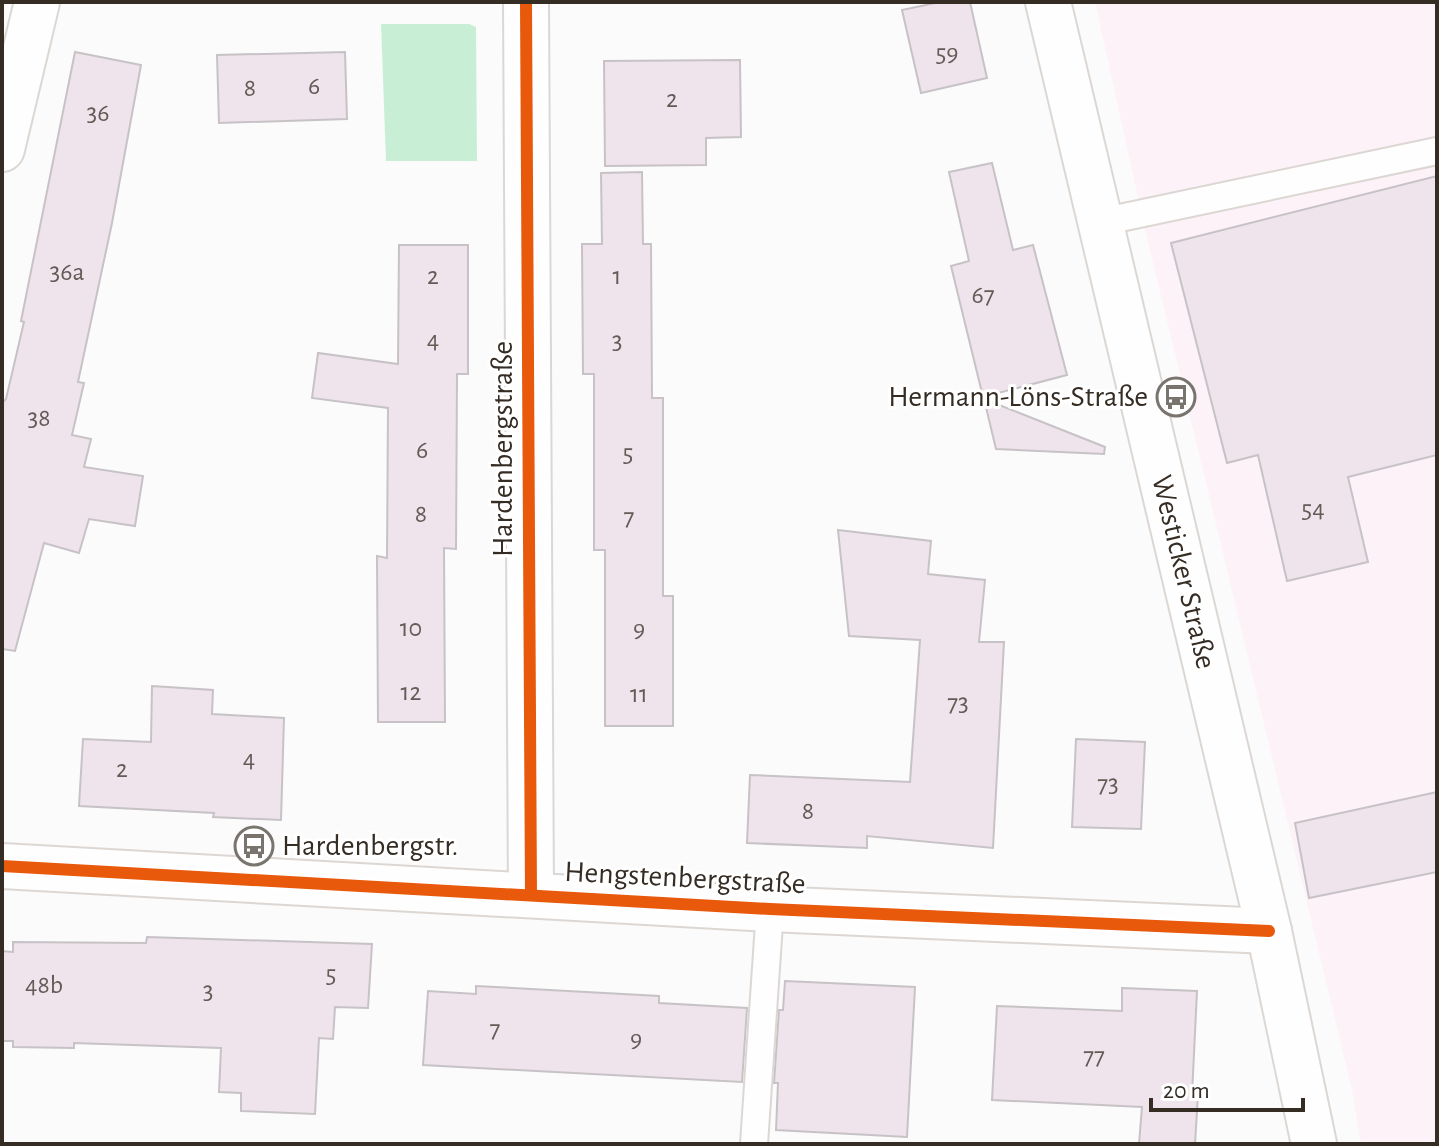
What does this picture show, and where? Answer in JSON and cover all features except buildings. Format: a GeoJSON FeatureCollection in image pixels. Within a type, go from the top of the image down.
{"type":"FeatureCollection","features":[{"type":"Feature","properties":{"kind":"street"},"geometry":{"type":"LineString","coordinates":[[2,149],[37,2]]}},
{"type":"Feature","properties":{"kind":"street","name":"Hardenbergstraße"},"geometry":{"type":"LineString","coordinates":[[526,2],[531,895]]}},
{"type":"Feature","properties":{"kind":"street","name":"Westicker Straße"},"geometry":{"type":"LineString","coordinates":[[1048,2],[1269,931],[1314,1144]]}},
{"type":"Feature","properties":{"kind":"street","name":"Hengstenbergstraße"},"geometry":{"type":"LineString","coordinates":[[2,866],[770,909],[1269,931]]}},
{"type":"Feature","properties":{"kind":"lane"},"geometry":{"type":"LineString","coordinates":[[1101,222],[1437,151]]}},
{"type":"Feature","properties":{"kind":"lane"},"geometry":{"type":"LineString","coordinates":[[754,1144],[770,909]]}},
{"type":"Feature","properties":{"kind":"shaded area"},"geometry":{"type":"Polygon","coordinates":[[[1095,2],[1437,2],[1437,1144],[1361,1144],[1352,1090],[1144,225],[1095,2]]]}},
{"type":"Feature","properties":{"kind":"green space"},"geometry":{"type":"Polygon","coordinates":[[[381,24],[469,24],[476,27],[477,161],[386,161],[381,24]]]}},
{"type":"Feature","properties":{"kind":"cycle path"},"geometry":{"type":"LineString","coordinates":[[526,2],[531,895]]}},
{"type":"Feature","properties":{"kind":"cycle path"},"geometry":{"type":"LineString","coordinates":[[2,866],[770,909],[1269,931]]}},
{"type":"Feature","properties":{"kind":"place","name":"Hermann-Löns-Straße"},"geometry":{"type":"Point","coordinates":[1176,397]}},
{"type":"Feature","properties":{"kind":"place","name":"Hardenbergstr."},"geometry":{"type":"Point","coordinates":[254,846]}}]}
